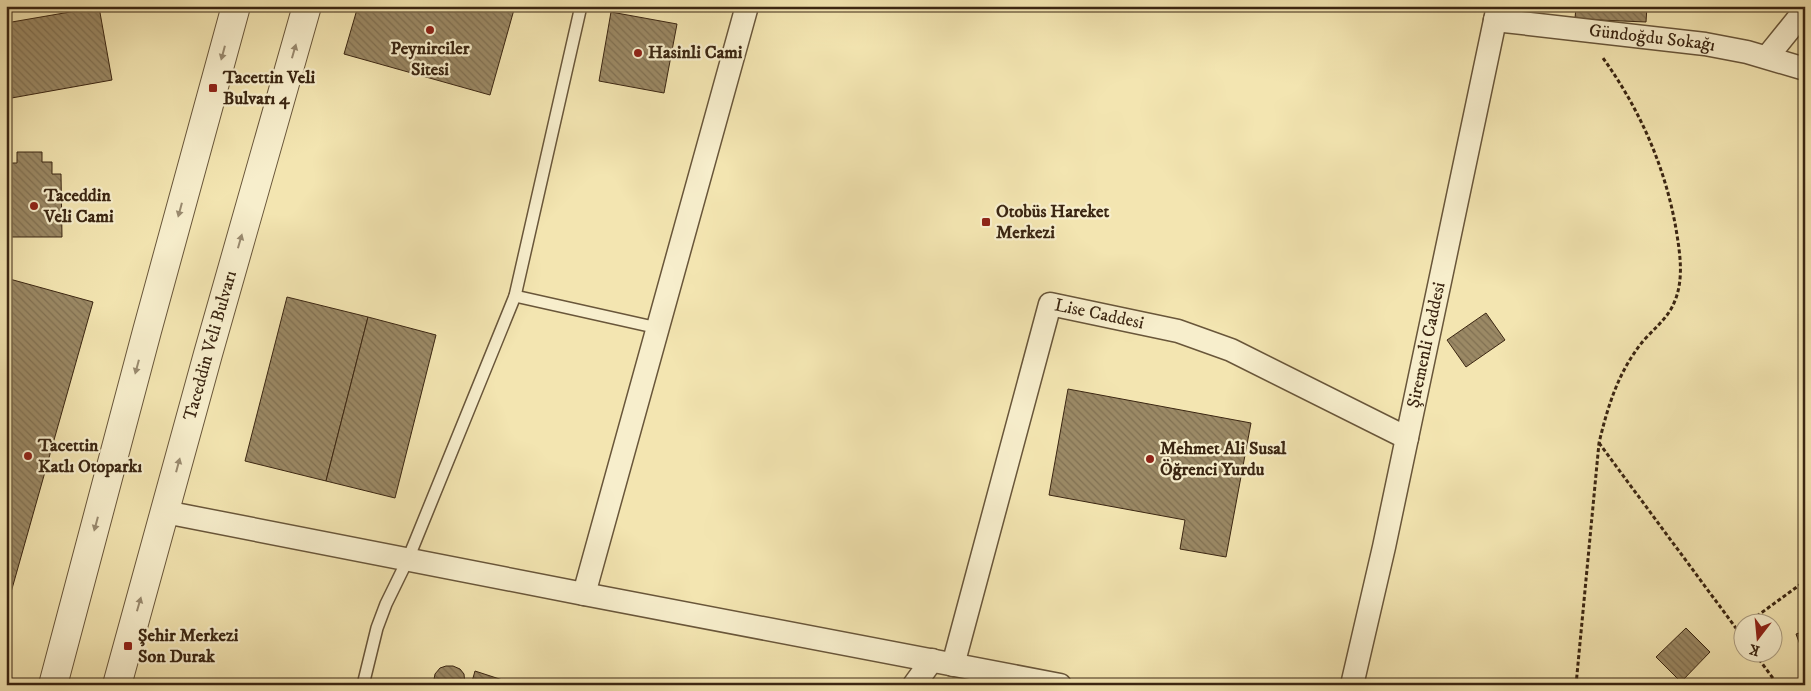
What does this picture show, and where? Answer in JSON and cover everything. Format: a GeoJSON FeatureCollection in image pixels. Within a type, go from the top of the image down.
{"type":"FeatureCollection","features":[{"type":"Feature","properties":{"kind":"street"},"geometry":{"type":"LineString","coordinates":[[53,685],[144,340],[236,6]]}},
{"type":"Feature","properties":{"kind":"street","name":"Taceddin Veli Bulvarı"},"geometry":{"type":"LineString","coordinates":[[117,685],[307,6]]}},
{"type":"Feature","properties":{"kind":"street"},"geometry":{"type":"LineString","coordinates":[[584,594],[747,6]]}},
{"type":"Feature","properties":{"kind":"street"},"geometry":{"type":"LineString","coordinates":[[1767,57],[1805,10]]}},
{"type":"Feature","properties":{"kind":"street","name":"Gündoğdu Sokağı"},"geometry":{"type":"LineString","coordinates":[[1497,13],[1581,30],[1705,44],[1767,57],[1805,69]]}},
{"type":"Feature","properties":{"kind":"street","name":"Şiremenli Caddesi"},"geometry":{"type":"LineString","coordinates":[[1352,685],[1407,438],[1497,13]]}},
{"type":"Feature","properties":{"kind":"street","name":"Lise Caddesi"},"geometry":{"type":"LineString","coordinates":[[914,685],[942,662],[1050,304],[1178,331],[1203,339],[1231,350],[1407,438]]}},
{"type":"Feature","properties":{"kind":"street"},"geometry":{"type":"LineString","coordinates":[[165,512],[1059,685]]}},
{"type":"Feature","properties":{"kind":"lane"},"geometry":{"type":"LineString","coordinates":[[363,685],[377,628],[386,604],[408,559],[515,296],[582,6]]}},
{"type":"Feature","properties":{"kind":"lane"},"geometry":{"type":"LineString","coordinates":[[515,296],[658,328]]}},
{"type":"Feature","properties":{"kind":"path"},"geometry":{"type":"LineString","coordinates":[[1576,685],[1599,443],[1607,409],[1616,384],[1629,362],[1644,340],[1663,322],[1672,307],[1678,291],[1681,263],[1674,218],[1666,186],[1646,132],[1625,91],[1581,30]]}},
{"type":"Feature","properties":{"kind":"path"},"geometry":{"type":"LineString","coordinates":[[1599,443],[1734,626]]}},
{"type":"Feature","properties":{"kind":"path"},"geometry":{"type":"LineString","coordinates":[[1759,614],[1805,580]]}},
{"type":"Feature","properties":{"kind":"path"},"geometry":{"type":"LineString","coordinates":[[1762,664],[1778,685]]}},
{"type":"Feature","properties":{"kind":"building","name":"Peynirciler Sitesi"},"geometry":{"type":"Polygon","coordinates":[[[358,6],[515,6],[490,95],[344,54],[358,6]]]}},
{"type":"Feature","properties":{"kind":"building"},"geometry":{"type":"Polygon","coordinates":[[[1576,6],[1647,6],[1646,22],[1575,19],[1576,6]]]}},
{"type":"Feature","properties":{"kind":"building"},"geometry":{"type":"Polygon","coordinates":[[[99,7],[112,80],[6,99],[6,23],[99,7]]]}},
{"type":"Feature","properties":{"kind":"building","name":"Hasinli Cami"},"geometry":{"type":"Polygon","coordinates":[[[611,12],[677,24],[664,93],[599,81],[611,12]]]}},
{"type":"Feature","properties":{"kind":"building","name":"Taceddin Veli Cami"},"geometry":{"type":"Polygon","coordinates":[[[17,152],[42,152],[42,162],[52,162],[52,174],[61,174],[62,237],[6,237],[6,174],[8,174],[8,163],[17,163],[17,152]]]}},
{"type":"Feature","properties":{"kind":"building","name":"Tacettin Katlı Otoparkı"},"geometry":{"type":"Polygon","coordinates":[[[6,278],[93,302],[6,610],[6,278]]]}},
{"type":"Feature","properties":{"kind":"building"},"geometry":{"type":"Polygon","coordinates":[[[287,297],[368,317],[326,481],[245,461],[287,297]]]}},
{"type":"Feature","properties":{"kind":"building"},"geometry":{"type":"Polygon","coordinates":[[[1486,313],[1505,340],[1466,367],[1447,340],[1486,313]]]}},
{"type":"Feature","properties":{"kind":"building"},"geometry":{"type":"Polygon","coordinates":[[[368,317],[436,335],[395,498],[326,481],[368,317]]]}},
{"type":"Feature","properties":{"kind":"building","name":"Mehmet Ali Susal Öğrenci Yurdu"},"geometry":{"type":"Polygon","coordinates":[[[1068,389],[1251,423],[1226,557],[1180,549],[1185,520],[1049,495],[1068,389]]]}},
{"type":"Feature","properties":{"kind":"building"},"geometry":{"type":"Polygon","coordinates":[[[1686,628],[1710,652],[1681,682],[1656,657],[1686,628]]]}},
{"type":"Feature","properties":{"kind":"building"},"geometry":{"type":"Polygon","coordinates":[[[1805,631],[1805,658],[1796,634],[1805,631]]]}},
{"type":"Feature","properties":{"kind":"building"},"geometry":{"type":"Polygon","coordinates":[[[446,666],[460,669],[464,674],[465,685],[433,685],[435,674],[440,668],[446,666]]]}},
{"type":"Feature","properties":{"kind":"building"},"geometry":{"type":"Polygon","coordinates":[[[475,671],[518,685],[471,685],[475,671]]]}},
{"type":"Feature","properties":{"kind":"place","name":"Peynirciler Sitesi"},"geometry":{"type":"Point","coordinates":[430,30]}},
{"type":"Feature","properties":{"kind":"place","name":"Hasinli Cami"},"geometry":{"type":"Point","coordinates":[638,53]}},
{"type":"Feature","properties":{"kind":"place","name":"Tacettin Veli Bulvarı 4"},"geometry":{"type":"Point","coordinates":[213,88]}},
{"type":"Feature","properties":{"kind":"place","name":"Taceddin Veli Cami"},"geometry":{"type":"Point","coordinates":[34,206]}},
{"type":"Feature","properties":{"kind":"place","name":"Otobüs Hareket Merkezi"},"geometry":{"type":"Point","coordinates":[986,222]}},
{"type":"Feature","properties":{"kind":"place","name":"Tacettin Katlı Otoparkı"},"geometry":{"type":"Point","coordinates":[28,456]}},
{"type":"Feature","properties":{"kind":"place","name":"Mehmet Ali Susal Öğrenci Yurdu"},"geometry":{"type":"Point","coordinates":[1150,459]}},
{"type":"Feature","properties":{"kind":"place","name":"Şehir Merkezi Son Durak"},"geometry":{"type":"Point","coordinates":[128,646]}}]}
